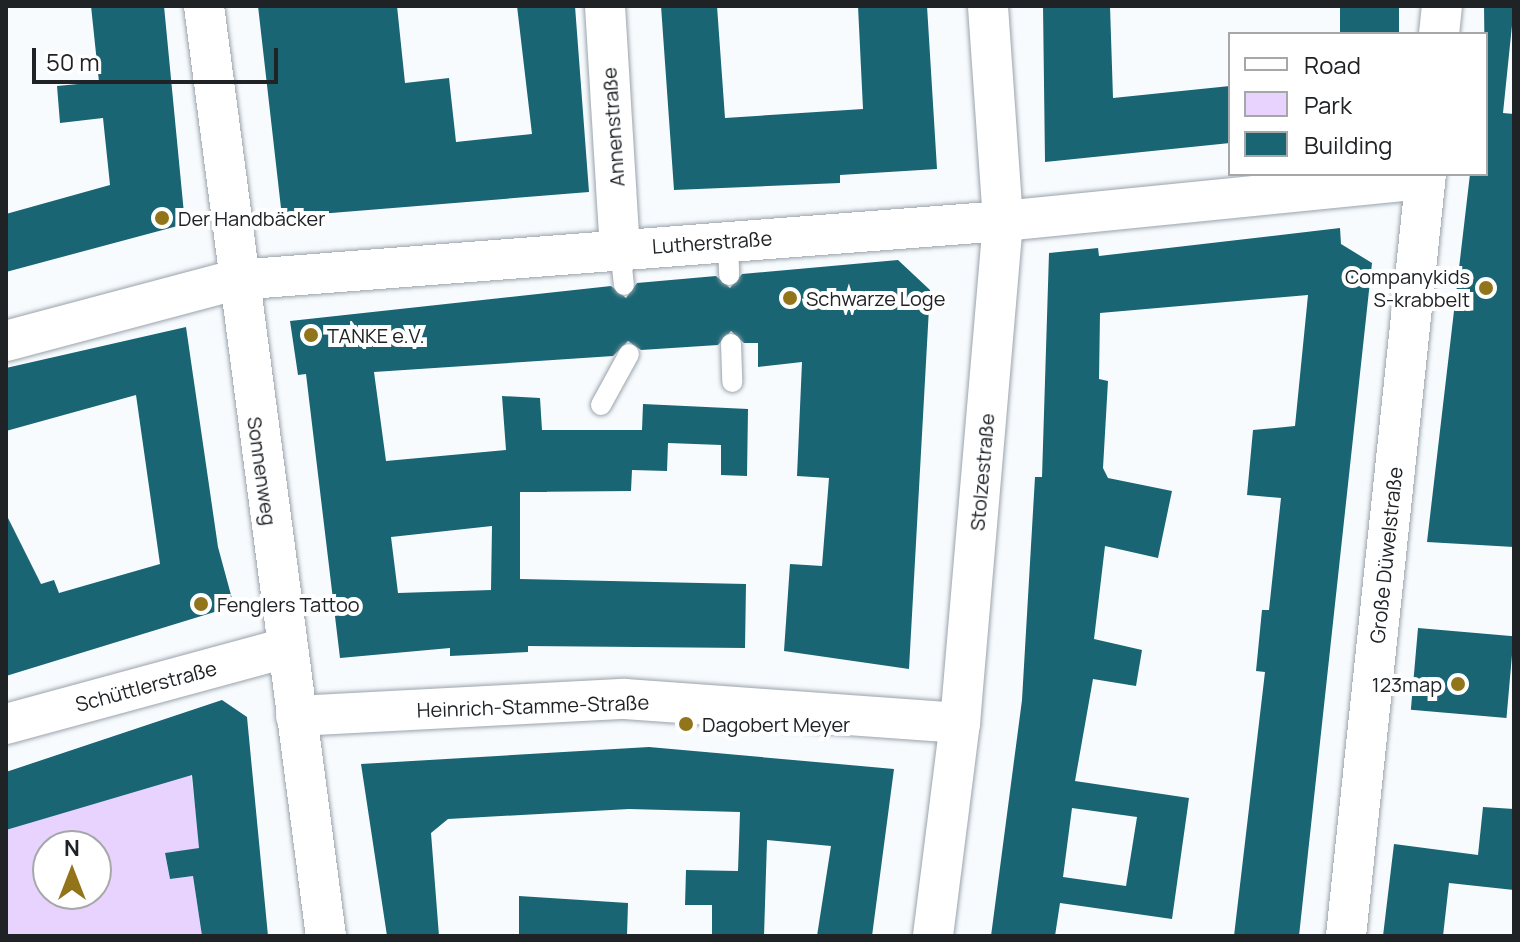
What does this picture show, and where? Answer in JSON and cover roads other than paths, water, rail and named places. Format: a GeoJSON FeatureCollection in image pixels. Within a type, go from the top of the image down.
{"type":"FeatureCollection","features":[{"type":"Feature","properties":{"kind":"street","name":"Sonnenweg"},"geometry":{"type":"LineString","coordinates":[[204,6],[236,280],[326,936]]}},
{"type":"Feature","properties":{"kind":"street","name":"Annenstraße"},"geometry":{"type":"LineString","coordinates":[[605,6],[622,266]]}},
{"type":"Feature","properties":{"kind":"street","name":"Stolzestraße"},"geometry":{"type":"LineString","coordinates":[[933,936],[960,723],[1003,221],[988,6]]}},
{"type":"Feature","properties":{"kind":"street"},"geometry":{"type":"LineString","coordinates":[[1439,32],[1442,6]]}},
{"type":"Feature","properties":{"kind":"street","name":"Lutherstraße"},"geometry":{"type":"LineString","coordinates":[[6,341],[236,280],[622,266],[728,258],[1003,221],[1425,177]]}},
{"type":"Feature","properties":{"kind":"street","name":"Große Düwelstraße"},"geometry":{"type":"LineString","coordinates":[[1346,936],[1425,177]]}},
{"type":"Feature","properties":{"kind":"street","name":"Schüttlerstraße"},"geometry":{"type":"LineString","coordinates":[[6,724],[285,648]]}},
{"type":"Feature","properties":{"kind":"street","name":"Heinrich-Stamme-Straße"},"geometry":{"type":"LineString","coordinates":[[296,716],[625,699],[960,723]]}},
{"type":"Feature","properties":{"kind":"lane"},"geometry":{"type":"LineString","coordinates":[[731,344],[732,382]]}},
{"type":"Feature","properties":{"kind":"lane"},"geometry":{"type":"LineString","coordinates":[[601,405],[629,354]]}},
{"type":"Feature","properties":{"kind":"place","name":"Der Handbäcker"},"geometry":{"type":"Point","coordinates":[162,218]}},
{"type":"Feature","properties":{"kind":"place","name":"Companykids S-krabbelt"},"geometry":{"type":"Point","coordinates":[1486,288]}},
{"type":"Feature","properties":{"kind":"place","name":"Schwarze Loge"},"geometry":{"type":"Point","coordinates":[790,298]}},
{"type":"Feature","properties":{"kind":"place","name":"TANKE e.V."},"geometry":{"type":"Point","coordinates":[311,335]}},
{"type":"Feature","properties":{"kind":"place","name":"Fenglers Tattoo"},"geometry":{"type":"Point","coordinates":[201,604]}},
{"type":"Feature","properties":{"kind":"place","name":"123map"},"geometry":{"type":"Point","coordinates":[1458,684]}},
{"type":"Feature","properties":{"kind":"place","name":"Dagobert Meyer"},"geometry":{"type":"Point","coordinates":[686,724]}}]}
